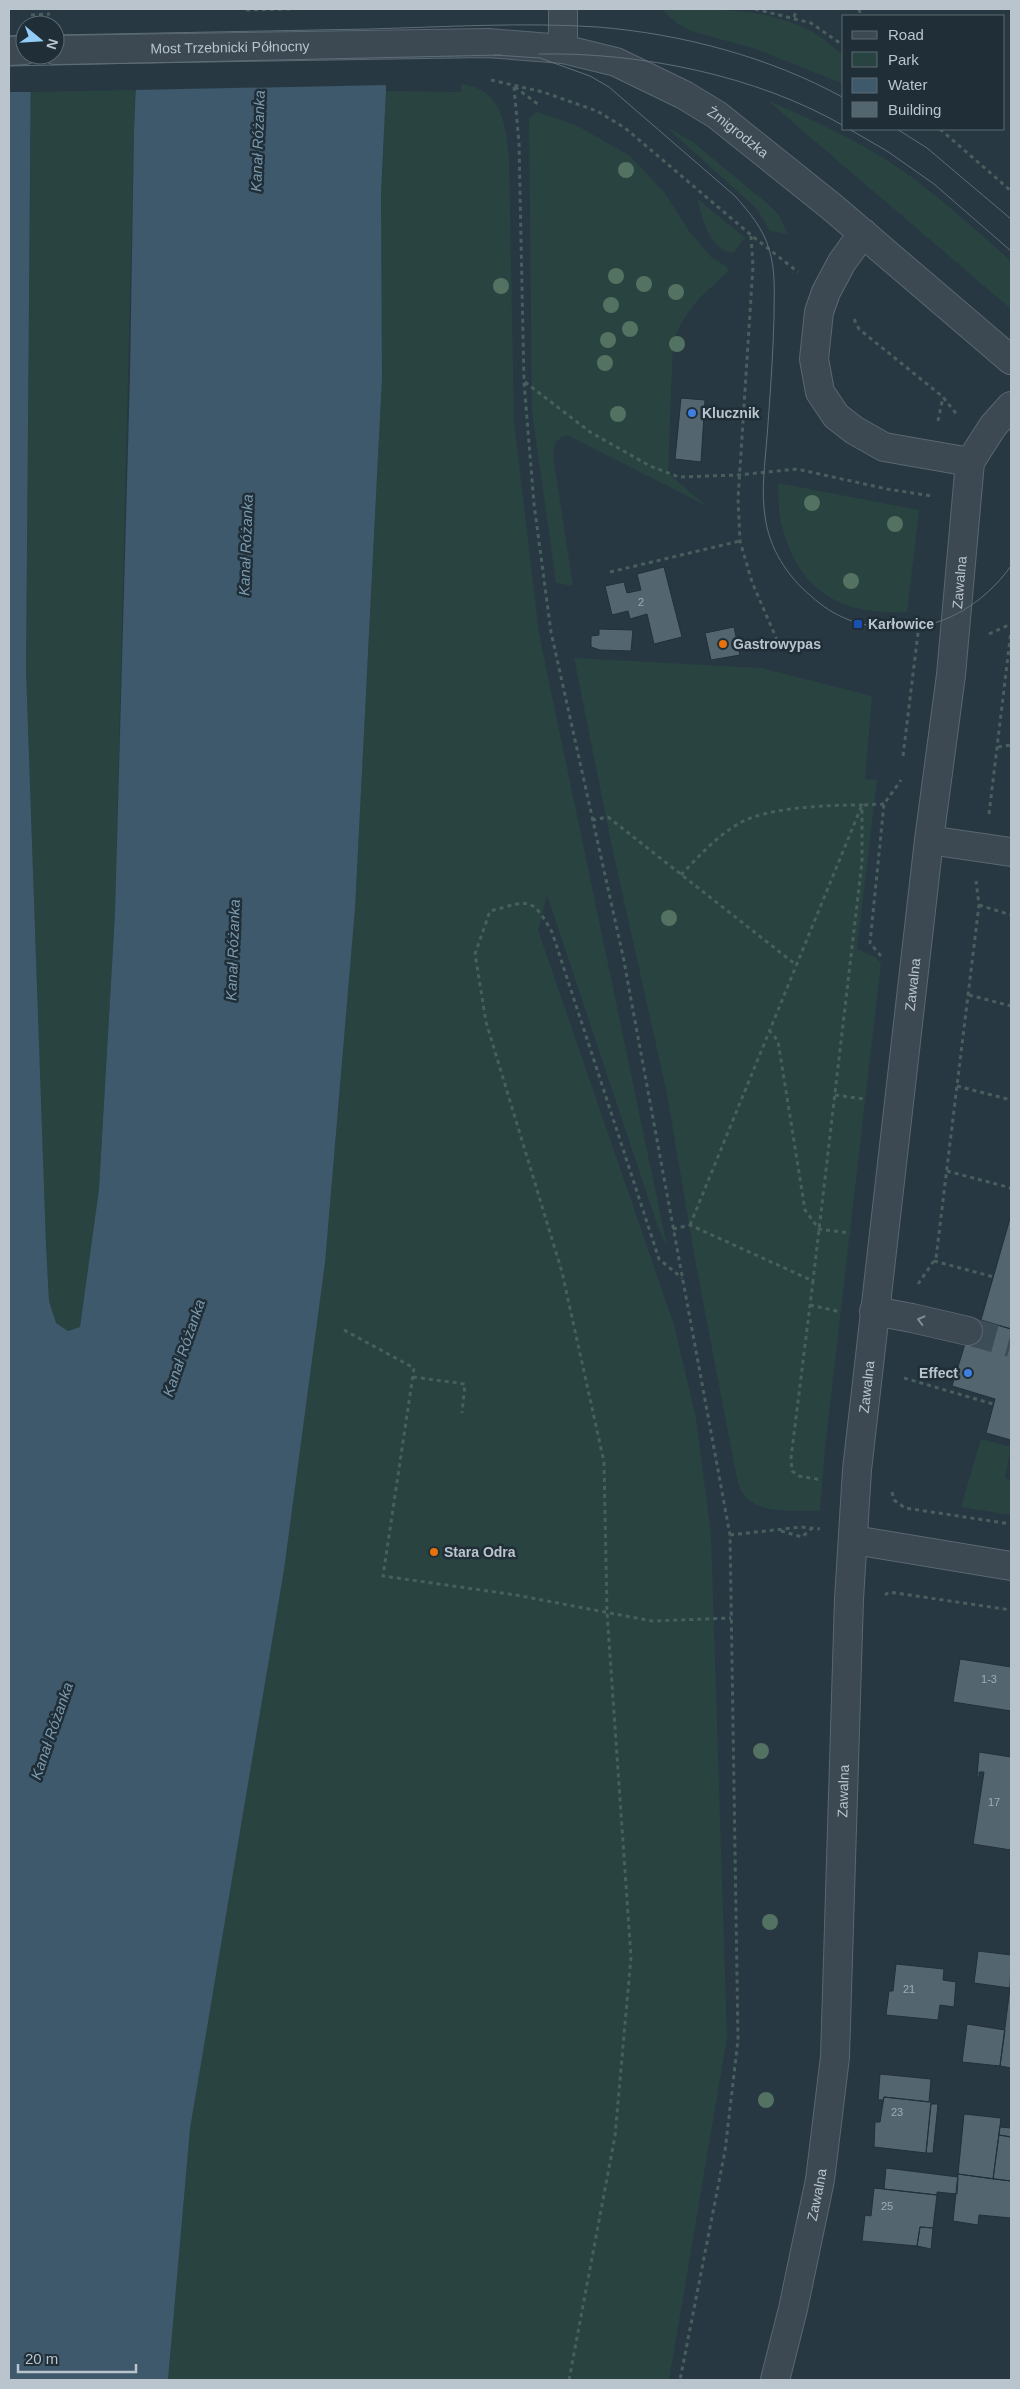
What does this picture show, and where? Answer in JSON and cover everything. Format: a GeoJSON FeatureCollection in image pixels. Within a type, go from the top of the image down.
{"type":"FeatureCollection","features":[{"type":"Feature","properties":{"kind":"street"},"geometry":{"type":"LineString","coordinates":[[563,9],[563,49]]}},
{"type":"Feature","properties":{"kind":"street","name":"Żmigrodzka"},"geometry":{"type":"LineString","coordinates":[[404,43],[488,43],[563,49],[616,62],[684,95],[744,136],[862,232],[1011,360]]}},
{"type":"Feature","properties":{"kind":"street","name":"Most Trzebnicki Północny"},"geometry":{"type":"LineString","coordinates":[[65,50],[404,43]]}},
{"type":"Feature","properties":{"kind":"street"},"geometry":{"type":"LineString","coordinates":[[862,232],[842,262],[826,292],[819,312],[814,359],[820,392],[836,416],[854,430],[884,447],[970,462]]}},
{"type":"Feature","properties":{"kind":"street","name":"Zawalna"},"geometry":{"type":"LineString","coordinates":[[775,2380],[793,2309],[820,2180],[835,2057],[849,1599],[857,1470],[929,840],[951,675],[970,462],[993,426],[1011,406]]}},
{"type":"Feature","properties":{"kind":"street"},"geometry":{"type":"LineString","coordinates":[[929,840],[1011,852]]}},
{"type":"Feature","properties":{"kind":"street"},"geometry":{"type":"LineString","coordinates":[[874,1311],[968,1331]]}},
{"type":"Feature","properties":{"kind":"street"},"geometry":{"type":"LineString","coordinates":[[854,1540],[1011,1566]]}},
{"type":"Feature","properties":{"kind":"path"},"geometry":{"type":"LineString","coordinates":[[755,9],[794,17],[811,23],[842,45]]}},
{"type":"Feature","properties":{"kind":"path"},"geometry":{"type":"LineString","coordinates":[[794,17],[797,9]]}},
{"type":"Feature","properties":{"kind":"path"},"geometry":{"type":"LineString","coordinates":[[514,87],[538,105]]}},
{"type":"Feature","properties":{"kind":"path"},"geometry":{"type":"LineString","coordinates":[[514,87],[543,92],[597,111],[625,128],[752,235],[798,271]]}},
{"type":"Feature","properties":{"kind":"path"},"geometry":{"type":"LineString","coordinates":[[514,87],[518,143],[524,382],[534,504],[551,632],[622,956],[730,1535],[738,2040],[725,2151],[680,2380]]}},
{"type":"Feature","properties":{"kind":"path"},"geometry":{"type":"LineString","coordinates":[[941,130],[1011,191]]}},
{"type":"Feature","properties":{"kind":"path"},"geometry":{"type":"LineString","coordinates":[[752,235],[752,266],[738,475],[740,541],[752,582],[777,640]]}},
{"type":"Feature","properties":{"kind":"path"},"geometry":{"type":"LineString","coordinates":[[859,329],[943,397],[952,411]]}},
{"type":"Feature","properties":{"kind":"path"},"geometry":{"type":"LineString","coordinates":[[524,382],[590,432],[650,466],[679,477],[738,475],[797,469],[887,490],[935,497]]}},
{"type":"Feature","properties":{"kind":"path"},"geometry":{"type":"LineString","coordinates":[[610,572],[740,541]]}},
{"type":"Feature","properties":{"kind":"path"},"geometry":{"type":"LineString","coordinates":[[916,1286],[936,1258],[979,905],[974,846],[976,824],[989,816],[1011,631]]}},
{"type":"Feature","properties":{"kind":"path"},"geometry":{"type":"LineString","coordinates":[[904,749],[917,634]]}},
{"type":"Feature","properties":{"kind":"path"},"geometry":{"type":"LineString","coordinates":[[998,747],[1011,745]]}},
{"type":"Feature","properties":{"kind":"path"},"geometry":{"type":"LineString","coordinates":[[681,875],[711,844],[739,822],[768,813],[837,805],[862,806],[884,804]]}},
{"type":"Feature","properties":{"kind":"path"},"geometry":{"type":"LineString","coordinates":[[690,1225],[795,964],[862,806]]}},
{"type":"Feature","properties":{"kind":"path"},"geometry":{"type":"LineString","coordinates":[[827,1481],[799,1476],[792,1471],[791,1458],[820,1229],[862,862],[862,806]]}},
{"type":"Feature","properties":{"kind":"path"},"geometry":{"type":"LineString","coordinates":[[592,820],[608,817],[795,964]]}},
{"type":"Feature","properties":{"kind":"path"},"geometry":{"type":"LineString","coordinates":[[569,2380],[615,2136],[631,1957],[607,1612],[604,1462],[562,1272],[486,1022],[475,954],[490,911],[524,902],[539,908],[552,932],[659,1258],[682,1278]]}},
{"type":"Feature","properties":{"kind":"path"},"geometry":{"type":"LineString","coordinates":[[979,905],[1011,915]]}},
{"type":"Feature","properties":{"kind":"path"},"geometry":{"type":"LineString","coordinates":[[969,995],[1011,1006]]}},
{"type":"Feature","properties":{"kind":"path"},"geometry":{"type":"LineString","coordinates":[[769,1030],[778,1041],[805,1210],[820,1229],[855,1234]]}},
{"type":"Feature","properties":{"kind":"path"},"geometry":{"type":"LineString","coordinates":[[957,1086],[1011,1100]]}},
{"type":"Feature","properties":{"kind":"path"},"geometry":{"type":"LineString","coordinates":[[835,1095],[871,1100]]}},
{"type":"Feature","properties":{"kind":"path"},"geometry":{"type":"LineString","coordinates":[[946,1171],[1011,1188]]}},
{"type":"Feature","properties":{"kind":"path"},"geometry":{"type":"LineString","coordinates":[[673,1229],[690,1225],[813,1281]]}},
{"type":"Feature","properties":{"kind":"path"},"geometry":{"type":"LineString","coordinates":[[934,1261],[994,1276]]}},
{"type":"Feature","properties":{"kind":"path"},"geometry":{"type":"LineString","coordinates":[[810,1305],[845,1313]]}},
{"type":"Feature","properties":{"kind":"path"},"geometry":{"type":"LineString","coordinates":[[344,1330],[414,1368],[384,1576],[538,1599],[652,1621],[731,1618]]}},
{"type":"Feature","properties":{"kind":"path"},"geometry":{"type":"LineString","coordinates":[[412,1377],[465,1384],[462,1413]]}},
{"type":"Feature","properties":{"kind":"path"},"geometry":{"type":"LineString","coordinates":[[904,1378],[993,1404]]}},
{"type":"Feature","properties":{"kind":"path"},"geometry":{"type":"LineString","coordinates":[[894,1500],[905,1508],[1011,1524]]}},
{"type":"Feature","properties":{"kind":"path"},"geometry":{"type":"LineString","coordinates":[[730,1535],[778,1530],[802,1537],[812,1528]]}},
{"type":"Feature","properties":{"kind":"path"},"geometry":{"type":"LineString","coordinates":[[883,1596],[889,1592],[1011,1610]]}},
{"type":"Feature","properties":{"kind":"green space"},"geometry":{"type":"Polygon","coordinates":[[[661,9],[738,11],[777,18],[795,24],[813,32],[842,54],[842,83],[756,49],[691,31],[678,24],[661,9]]]}},
{"type":"Feature","properties":{"kind":"green space"},"geometry":{"type":"Polygon","coordinates":[[[461,84],[475,87],[493,101],[499,110],[506,133],[509,159],[514,421],[539,634],[667,1246],[658,1227],[547,895],[538,930],[674,1325],[696,1418],[711,1535],[727,2038],[669,2380],[168,2380],[190,2129],[284,1570],[325,1263],[355,909],[382,378],[381,192],[386,91],[461,92],[461,84]]]}},
{"type":"Feature","properties":{"kind":"green space"},"geometry":{"type":"Polygon","coordinates":[[[135,90],[115,913],[99,1189],[80,1327],[68,1331],[56,1323],[49,1301],[26,670],[31,92],[135,90]]]}},
{"type":"Feature","properties":{"kind":"green space"},"geometry":{"type":"Polygon","coordinates":[[[767,100],[831,129],[878,155],[924,186],[954,211],[1011,261],[1011,309],[767,100]]]}},
{"type":"Feature","properties":{"kind":"green space"},"geometry":{"type":"Polygon","coordinates":[[[537,112],[576,125],[630,156],[664,192],[689,231],[712,258],[726,266],[729,271],[689,311],[673,343],[668,473],[705,505],[567,435],[562,437],[554,445],[554,462],[573,586],[556,583],[532,412],[529,118],[537,112]]]}},
{"type":"Feature","properties":{"kind":"green space"},"geometry":{"type":"Polygon","coordinates":[[[665,126],[693,142],[768,204],[778,214],[788,234],[770,231],[756,208],[665,126]]]}},
{"type":"Feature","properties":{"kind":"green space"},"geometry":{"type":"Polygon","coordinates":[[[698,199],[745,238],[734,252],[726,251],[713,241],[704,224],[698,199]]]}},
{"type":"Feature","properties":{"kind":"green space"},"geometry":{"type":"Polygon","coordinates":[[[778,483],[919,510],[907,612],[883,612],[861,609],[841,603],[824,594],[810,581],[798,565],[788,546],[780,517],[778,483]]]}},
{"type":"Feature","properties":{"kind":"green space"},"geometry":{"type":"Polygon","coordinates":[[[574,658],[761,668],[872,696],[865,779],[877,780],[857,949],[875,957],[881,963],[825,1448],[820,1511],[788,1511],[766,1508],[747,1498],[738,1484],[696,1265],[667,1094],[612,847],[574,658]]]}},
{"type":"Feature","properties":{"kind":"green space"},"geometry":{"type":"Polygon","coordinates":[[[981,1439],[1011,1447],[1005,1478],[1011,1480],[1011,1515],[961,1507],[981,1439]]]}},
{"type":"Feature","properties":{"kind":"water","name":"Kanał Różanka"},"geometry":{"type":"Polygon","coordinates":[[[9,9],[15,15],[15,65],[31,65],[26,670],[49,1301],[56,1323],[68,1331],[80,1327],[99,1189],[115,913],[130,375],[134,131],[139,9],[386,85],[381,192],[382,378],[355,909],[325,1263],[284,1570],[190,2129],[168,2380],[9,2380],[9,9]]]}},
{"type":"Feature","properties":{"kind":"pier"},"geometry":{"type":"Polygon","coordinates":[[[9,9],[33,9],[33,15],[15,15],[15,65],[33,65],[33,92],[9,92],[9,9]]]}},
{"type":"Feature","properties":{"kind":"pier"},"geometry":{"type":"Polygon","coordinates":[[[136,9],[387,9],[388,85],[133,90],[136,9]]]}},
{"type":"Feature","properties":{"kind":"building"},"geometry":{"type":"Polygon","coordinates":[[[681,398],[705,400],[701,462],[675,459],[681,398]]]}},
{"type":"Feature","properties":{"kind":"building"},"geometry":{"type":"Polygon","coordinates":[[[664,567],[682,637],[654,644],[647,614],[630,619],[628,611],[612,615],[605,586],[624,582],[627,593],[641,590],[637,574],[664,567]]]}},
{"type":"Feature","properties":{"kind":"building"},"geometry":{"type":"Polygon","coordinates":[[[734,627],[740,655],[711,660],[705,633],[734,627]]]}},
{"type":"Feature","properties":{"kind":"building"},"geometry":{"type":"Polygon","coordinates":[[[599,629],[633,630],[631,651],[600,650],[591,647],[591,636],[599,635],[599,629]]]}},
{"type":"Feature","properties":{"kind":"building"},"geometry":{"type":"Polygon","coordinates":[[[1011,1215],[1011,1329],[981,1320],[1011,1215]]]}},
{"type":"Feature","properties":{"kind":"building"},"geometry":{"type":"Polygon","coordinates":[[[973,1318],[1011,1329],[1011,1440],[986,1433],[995,1399],[952,1386],[973,1318]]]}},
{"type":"Feature","properties":{"kind":"building"},"geometry":{"type":"Polygon","coordinates":[[[960,1659],[1011,1667],[1011,1711],[953,1702],[960,1659]]]}},
{"type":"Feature","properties":{"kind":"building"},"geometry":{"type":"Polygon","coordinates":[[[979,1752],[1011,1757],[1011,1850],[973,1844],[984,1772],[979,1772],[979,1777],[977,1777],[979,1752]]]}},
{"type":"Feature","properties":{"kind":"building"},"geometry":{"type":"Polygon","coordinates":[[[978,1951],[1011,1955],[1010,1988],[974,1983],[978,1951]]]}},
{"type":"Feature","properties":{"kind":"building"},"geometry":{"type":"Polygon","coordinates":[[[896,1964],[944,1969],[943,1980],[956,1982],[954,2007],[940,2005],[938,2020],[886,2015],[889,1991],[893,1991],[896,1964]]]}},
{"type":"Feature","properties":{"kind":"building"},"geometry":{"type":"Polygon","coordinates":[[[1011,1980],[1011,2068],[1000,2066],[1011,1980]]]}},
{"type":"Feature","properties":{"kind":"building"},"geometry":{"type":"Polygon","coordinates":[[[967,2024],[1005,2030],[1000,2066],[962,2062],[967,2024]]]}},
{"type":"Feature","properties":{"kind":"building"},"geometry":{"type":"Polygon","coordinates":[[[880,2074],[931,2079],[929,2102],[884,2097],[883,2100],[878,2100],[880,2074]]]}},
{"type":"Feature","properties":{"kind":"building"},"geometry":{"type":"Polygon","coordinates":[[[884,2097],[931,2102],[926,2153],[874,2147],[875,2122],[880,2122],[884,2097]]]}},
{"type":"Feature","properties":{"kind":"building"},"geometry":{"type":"Polygon","coordinates":[[[931,2104],[938,2104],[933,2153],[926,2153],[931,2104]]]}},
{"type":"Feature","properties":{"kind":"building"},"geometry":{"type":"Polygon","coordinates":[[[964,2114],[1001,2118],[993,2179],[958,2174],[964,2114]]]}},
{"type":"Feature","properties":{"kind":"building"},"geometry":{"type":"Polygon","coordinates":[[[1000,2127],[1011,2128],[1011,2137],[999,2135],[1000,2127]]]}},
{"type":"Feature","properties":{"kind":"building"},"geometry":{"type":"Polygon","coordinates":[[[999,2135],[1011,2137],[1011,2181],[993,2179],[999,2135]]]}},
{"type":"Feature","properties":{"kind":"building"},"geometry":{"type":"Polygon","coordinates":[[[886,2168],[958,2177],[957,2194],[937,2192],[937,2195],[884,2189],[886,2168]]]}},
{"type":"Feature","properties":{"kind":"building"},"geometry":{"type":"Polygon","coordinates":[[[958,2174],[1011,2181],[1011,2218],[979,2215],[978,2225],[953,2221],[958,2174]]]}},
{"type":"Feature","properties":{"kind":"building"},"geometry":{"type":"Polygon","coordinates":[[[874,2188],[937,2195],[933,2228],[920,2227],[917,2246],[862,2241],[865,2215],[871,2216],[874,2188]]]}},
{"type":"Feature","properties":{"kind":"building"},"geometry":{"type":"Polygon","coordinates":[[[920,2227],[933,2228],[931,2249],[917,2246],[920,2227]]]}},
{"type":"Feature","properties":{"kind":"tunnel"},"geometry":{"type":"LineString","coordinates":[[968,1331],[1011,1343]]}},
{"type":"Feature","properties":{"kind":"tram line"},"geometry":{"type":"LineString","coordinates":[[65,35],[513,25],[598,27],[661,35],[725,50],[756,59],[816,83],[842,97]]}},
{"type":"Feature","properties":{"kind":"tram line"},"geometry":{"type":"LineString","coordinates":[[9,36],[15,36]]}},
{"type":"Feature","properties":{"kind":"tram line"},"geometry":{"type":"LineString","coordinates":[[539,54],[616,57],[696,70],[735,80],[773,93],[810,108],[842,125]]}},
{"type":"Feature","properties":{"kind":"tram line"},"geometry":{"type":"LineString","coordinates":[[494,55],[540,58],[590,76],[609,87],[735,196],[759,227],[771,257],[774,283],[773,347],[764,477],[764,506],[767,528],[775,550],[794,580],[802,588],[829,610],[857,623],[878,627],[907,628],[925,625],[958,613],[987,593],[1011,566]]}},
{"type":"Feature","properties":{"kind":"tram line"},"geometry":{"type":"LineString","coordinates":[[9,66],[501,55]]}},
{"type":"Feature","properties":{"kind":"tram line"},"geometry":{"type":"LineString","coordinates":[[851,130],[887,151],[934,184],[1011,251]]}},
{"type":"Feature","properties":{"kind":"tram line"},"geometry":{"type":"LineString","coordinates":[[899,130],[927,148],[1011,219]]}},
{"type":"Feature","properties":{"kind":"place","name":"Klucznik"},"geometry":{"type":"Point","coordinates":[692,413]}},
{"type":"Feature","properties":{"kind":"place","name":"Karłowice"},"geometry":{"type":"Point","coordinates":[858,624]}},
{"type":"Feature","properties":{"kind":"place","name":"Gastrowypas"},"geometry":{"type":"Point","coordinates":[723,644]}},
{"type":"Feature","properties":{"kind":"place","name":"Effect"},"geometry":{"type":"Point","coordinates":[968,1373]}},
{"type":"Feature","properties":{"kind":"place","name":"Stara Odra"},"geometry":{"type":"Point","coordinates":[434,1552]}}]}
